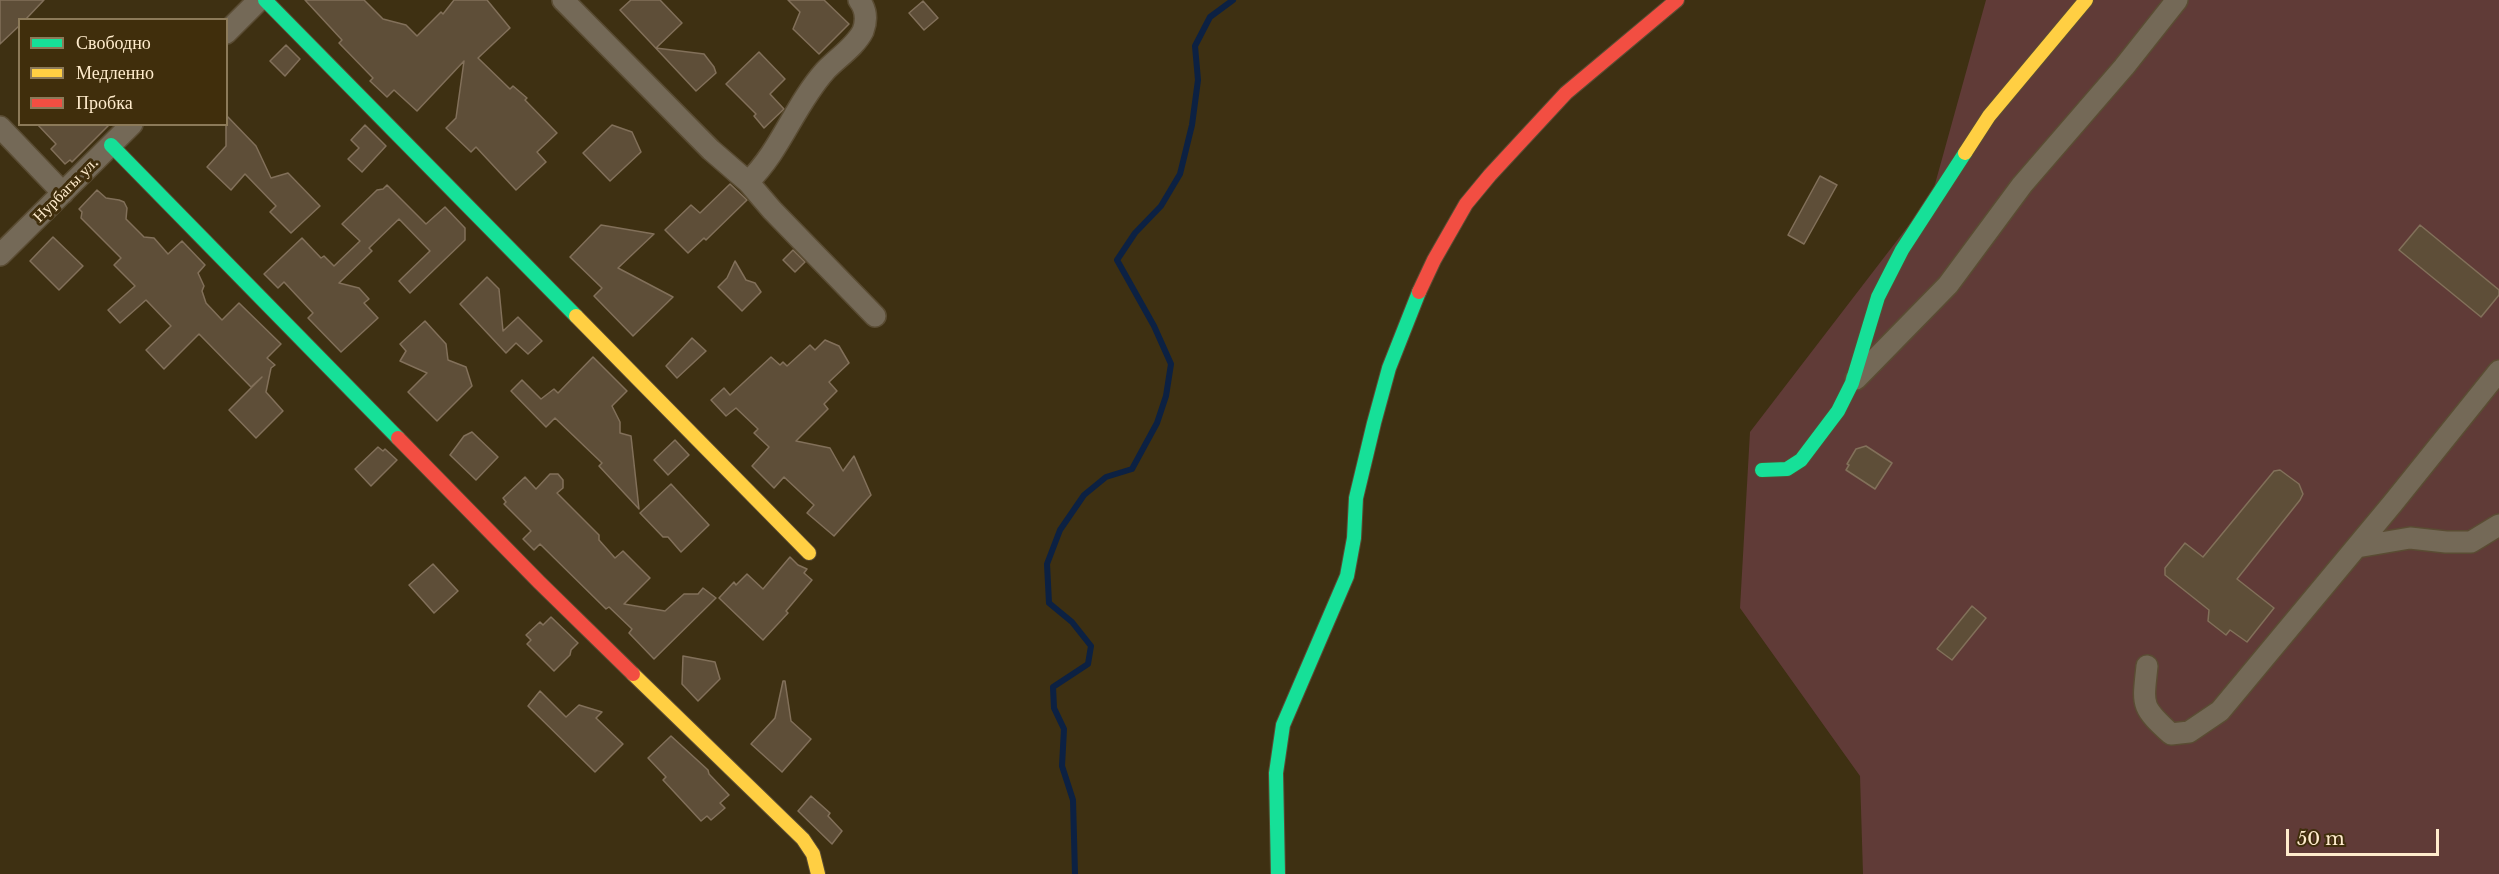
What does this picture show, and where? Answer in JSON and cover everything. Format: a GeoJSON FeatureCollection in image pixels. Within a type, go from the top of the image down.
{"type":"FeatureCollection","features":[{"type":"Feature","properties":{"kind":"street"},"geometry":{"type":"LineString","coordinates":[[228,31],[259,0]]}},
{"type":"Feature","properties":{"kind":"street"},"geometry":{"type":"LineString","coordinates":[[265,0],[809,553]]}},
{"type":"Feature","properties":{"kind":"street"},"geometry":{"type":"LineString","coordinates":[[563,0],[711,150],[748,182],[772,210],[875,316]]}},
{"type":"Feature","properties":{"kind":"street"},"geometry":{"type":"LineString","coordinates":[[748,182],[775,151],[793,116],[816,83],[860,36],[866,16],[859,0]]}},
{"type":"Feature","properties":{"kind":"street"},"geometry":{"type":"LineString","coordinates":[[1278,874],[1276,773],[1283,725],[1347,576],[1354,538],[1356,498],[1374,423],[1389,368],[1416,298],[1434,260],[1467,204],[1490,176],[1566,93],[1677,0]]}},
{"type":"Feature","properties":{"kind":"street"},"geometry":{"type":"LineString","coordinates":[[1762,470],[1786,469],[1801,460],[1838,411],[1852,382],[1878,297],[1902,250],[1989,116],[2086,0]]}},
{"type":"Feature","properties":{"kind":"street"},"geometry":{"type":"LineString","coordinates":[[1852,382],[1948,285],[2022,185],[2124,67],[2177,0]]}},
{"type":"Feature","properties":{"kind":"street","name":"Нурбагы ул."},"geometry":{"type":"LineString","coordinates":[[0,255],[130,126]]}},
{"type":"Feature","properties":{"kind":"street"},"geometry":{"type":"LineString","coordinates":[[0,127],[63,193]]}},
{"type":"Feature","properties":{"kind":"street"},"geometry":{"type":"LineString","coordinates":[[111,145],[539,582],[802,839],[813,854],[818,874]]}},
{"type":"Feature","properties":{"kind":"street"},"geometry":{"type":"LineString","coordinates":[[2147,666],[2143,702],[2154,719],[2170,734],[2189,732],[2199,728],[2220,711],[2357,547],[2499,370]]}},
{"type":"Feature","properties":{"kind":"street"},"geometry":{"type":"LineString","coordinates":[[2357,547],[2410,537],[2446,542],[2471,542],[2499,525]]}},
{"type":"Feature","properties":{"kind":"shaded area"},"geometry":{"type":"Polygon","coordinates":[[[1986,0],[2499,0],[2499,874],[1863,874],[1860,776],[1740,608],[1750,432],[1932,195],[1986,0]]]}},
{"type":"Feature","properties":{"kind":"building"},"geometry":{"type":"Polygon","coordinates":[[[0,0],[44,0],[27,18],[18,18],[18,27],[0,44],[0,0]]]}},
{"type":"Feature","properties":{"kind":"building"},"geometry":{"type":"Polygon","coordinates":[[[305,0],[364,0],[383,19],[406,25],[417,36],[441,12],[443,14],[454,0],[487,0],[510,28],[478,58],[510,89],[513,86],[527,98],[525,100],[557,133],[537,152],[546,162],[516,190],[476,147],[471,152],[446,128],[456,118],[464,61],[417,111],[394,90],[387,97],[370,81],[373,78],[339,43],[342,40],[305,0]]]}},
{"type":"Feature","properties":{"kind":"building"},"geometry":{"type":"Polygon","coordinates":[[[631,0],[660,0],[682,23],[656,48],[704,54],[716,73],[696,91],[620,10],[631,0]]]}},
{"type":"Feature","properties":{"kind":"building"},"geometry":{"type":"Polygon","coordinates":[[[788,0],[824,0],[849,24],[819,54],[793,29],[800,12],[788,0]]]}},
{"type":"Feature","properties":{"kind":"building"},"geometry":{"type":"Polygon","coordinates":[[[923,1],[938,18],[924,30],[909,13],[923,1]]]}},
{"type":"Feature","properties":{"kind":"building"},"geometry":{"type":"Polygon","coordinates":[[[286,45],[300,59],[285,76],[270,61],[286,45]]]}},
{"type":"Feature","properties":{"kind":"building"},"geometry":{"type":"Polygon","coordinates":[[[759,52],[785,79],[770,94],[784,109],[764,128],[754,116],[756,114],[726,84],[759,52]]]}},
{"type":"Feature","properties":{"kind":"building"},"geometry":{"type":"Polygon","coordinates":[[[228,117],[256,146],[271,178],[288,173],[320,206],[291,233],[270,212],[276,206],[245,174],[231,190],[207,167],[226,146],[228,117]]]}},
{"type":"Feature","properties":{"kind":"building"},"geometry":{"type":"Polygon","coordinates":[[[365,125],[386,146],[362,172],[348,159],[359,148],[351,140],[365,125]]]}},
{"type":"Feature","properties":{"kind":"building"},"geometry":{"type":"Polygon","coordinates":[[[612,125],[632,132],[641,152],[610,181],[583,153],[612,125]]]}},
{"type":"Feature","properties":{"kind":"building"},"geometry":{"type":"Polygon","coordinates":[[[39,126],[108,126],[72,162],[70,160],[65,164],[51,149],[56,144],[39,126]]]}},
{"type":"Feature","properties":{"kind":"building"},"geometry":{"type":"Polygon","coordinates":[[[1820,176],[1837,185],[1804,244],[1788,235],[1820,176]]]}},
{"type":"Feature","properties":{"kind":"building"},"geometry":{"type":"Polygon","coordinates":[[[730,184],[747,200],[706,240],[704,238],[688,253],[665,230],[691,205],[700,213],[730,184]]]}},
{"type":"Feature","properties":{"kind":"building"},"geometry":{"type":"Polygon","coordinates":[[[387,185],[426,224],[445,207],[465,228],[465,240],[410,293],[399,281],[430,251],[399,219],[369,248],[372,251],[339,283],[359,288],[369,299],[364,303],[378,318],[341,352],[308,318],[313,313],[284,282],[278,288],[264,274],[302,238],[321,258],[324,256],[334,266],[360,241],[342,224],[377,190],[387,185]]]}},
{"type":"Feature","properties":{"kind":"building"},"geometry":{"type":"Polygon","coordinates":[[[97,190],[106,198],[124,202],[127,208],[126,219],[144,237],[154,238],[168,254],[182,241],[205,265],[198,273],[204,286],[202,291],[206,303],[222,320],[239,303],[281,344],[267,358],[275,365],[271,368],[266,392],[283,411],[256,438],[229,410],[262,377],[251,387],[199,334],[164,369],[146,350],[171,326],[146,300],[120,323],[108,310],[135,286],[114,265],[121,258],[81,218],[82,212],[79,209],[97,190]]]}},
{"type":"Feature","properties":{"kind":"building"},"geometry":{"type":"Polygon","coordinates":[[[601,225],[654,234],[618,268],[673,297],[633,336],[594,296],[602,288],[570,257],[601,225]]]}},
{"type":"Feature","properties":{"kind":"building"},"geometry":{"type":"Polygon","coordinates":[[[2420,225],[2499,290],[2499,295],[2481,317],[2399,250],[2420,225]]]}},
{"type":"Feature","properties":{"kind":"building"},"geometry":{"type":"Polygon","coordinates":[[[53,237],[83,266],[59,290],[30,261],[53,237]]]}},
{"type":"Feature","properties":{"kind":"building"},"geometry":{"type":"Polygon","coordinates":[[[793,250],[805,262],[795,272],[783,260],[793,250]]]}},
{"type":"Feature","properties":{"kind":"building"},"geometry":{"type":"Polygon","coordinates":[[[735,261],[746,280],[755,283],[761,292],[742,311],[718,287],[727,278],[735,261]]]}},
{"type":"Feature","properties":{"kind":"building"},"geometry":{"type":"Polygon","coordinates":[[[487,277],[499,289],[503,331],[518,317],[542,341],[528,354],[516,343],[506,353],[460,304],[487,277]]]}},
{"type":"Feature","properties":{"kind":"building"},"geometry":{"type":"Polygon","coordinates":[[[425,321],[446,344],[448,360],[466,367],[472,386],[437,421],[408,392],[427,373],[400,361],[406,351],[400,344],[425,321]]]}},
{"type":"Feature","properties":{"kind":"building"},"geometry":{"type":"Polygon","coordinates":[[[692,338],[706,351],[677,378],[666,366],[692,338]]]}},
{"type":"Feature","properties":{"kind":"building"},"geometry":{"type":"Polygon","coordinates":[[[825,340],[839,346],[849,363],[829,382],[837,391],[824,404],[828,409],[796,441],[830,448],[843,471],[854,456],[871,495],[834,536],[807,513],[814,505],[784,477],[774,488],[752,466],[769,447],[754,433],[758,429],[736,408],[726,416],[711,400],[724,388],[730,395],[771,357],[780,365],[783,362],[787,366],[810,345],[815,350],[825,340]]]}},
{"type":"Feature","properties":{"kind":"building"},"geometry":{"type":"Polygon","coordinates":[[[593,357],[627,391],[612,406],[620,422],[620,433],[631,436],[639,509],[599,466],[602,463],[555,418],[546,427],[511,391],[522,380],[541,399],[554,389],[558,393],[593,357]]]}},
{"type":"Feature","properties":{"kind":"building"},"geometry":{"type":"Polygon","coordinates":[[[472,432],[498,457],[476,480],[450,455],[464,436],[472,432]]]}},
{"type":"Feature","properties":{"kind":"building"},"geometry":{"type":"Polygon","coordinates":[[[675,440],[689,455],[668,475],[654,460],[675,440]]]}},
{"type":"Feature","properties":{"kind":"building"},"geometry":{"type":"Polygon","coordinates":[[[1866,446],[1892,463],[1875,489],[1846,470],[1856,449],[1866,446]]]}},
{"type":"Feature","properties":{"kind":"building"},"geometry":{"type":"Polygon","coordinates":[[[378,447],[383,451],[385,449],[397,460],[371,486],[355,469],[378,447]]]}},
{"type":"Feature","properties":{"kind":"building"},"geometry":{"type":"Polygon","coordinates":[[[2280,470],[2299,484],[2303,494],[2237,579],[2274,608],[2247,642],[2230,630],[2226,635],[2208,621],[2209,610],[2165,575],[2165,568],[2185,543],[2203,557],[2274,471],[2280,470]]]}},
{"type":"Feature","properties":{"kind":"building"},"geometry":{"type":"Polygon","coordinates":[[[550,474],[558,474],[563,480],[563,488],[557,493],[599,535],[599,540],[615,558],[623,551],[650,578],[624,604],[665,611],[684,594],[698,594],[703,588],[716,598],[654,659],[629,633],[632,629],[609,607],[606,609],[540,544],[534,550],[523,539],[531,531],[504,504],[506,502],[503,498],[525,477],[536,489],[550,474]]]}},
{"type":"Feature","properties":{"kind":"building"},"geometry":{"type":"Polygon","coordinates":[[[671,484],[709,525],[681,552],[668,537],[663,537],[640,513],[671,484]]]}},
{"type":"Feature","properties":{"kind":"building"},"geometry":{"type":"Polygon","coordinates":[[[790,557],[798,565],[807,569],[804,573],[812,580],[786,611],[788,613],[763,640],[719,598],[734,582],[736,585],[747,574],[763,589],[790,557]]]}},
{"type":"Feature","properties":{"kind":"building"},"geometry":{"type":"Polygon","coordinates":[[[433,564],[458,591],[434,613],[409,585],[433,564]]]}},
{"type":"Feature","properties":{"kind":"building"},"geometry":{"type":"Polygon","coordinates":[[[1972,606],[1986,618],[1952,660],[1937,649],[1972,606]]]}},
{"type":"Feature","properties":{"kind":"building"},"geometry":{"type":"Polygon","coordinates":[[[551,617],[578,643],[554,671],[527,644],[531,640],[526,635],[540,622],[543,625],[551,617]]]}},
{"type":"Feature","properties":{"kind":"building"},"geometry":{"type":"Polygon","coordinates":[[[683,656],[715,662],[720,679],[698,701],[682,684],[683,656]]]}},
{"type":"Feature","properties":{"kind":"building"},"geometry":{"type":"Polygon","coordinates":[[[783,681],[785,681],[791,721],[811,739],[782,772],[751,744],[775,718],[783,681]]]}},
{"type":"Feature","properties":{"kind":"building"},"geometry":{"type":"Polygon","coordinates":[[[540,691],[566,717],[579,705],[602,712],[596,718],[623,744],[595,772],[528,706],[540,691]]]}},
{"type":"Feature","properties":{"kind":"building"},"geometry":{"type":"Polygon","coordinates":[[[671,736],[708,770],[709,774],[729,795],[720,803],[725,808],[711,820],[707,816],[701,821],[663,780],[666,777],[648,758],[671,736]]]}},
{"type":"Feature","properties":{"kind":"building"},"geometry":{"type":"Polygon","coordinates":[[[811,796],[830,813],[828,816],[842,831],[832,844],[798,811],[811,796]]]}},
{"type":"Feature","properties":{"kind":"waterway"},"geometry":{"type":"LineString","coordinates":[[1075,874],[1073,800],[1062,766],[1064,729],[1054,708],[1053,687],[1088,664],[1091,646],[1072,622],[1049,603],[1047,564],[1060,530],[1084,495],[1106,477],[1132,469],[1157,423],[1166,396],[1171,364],[1154,326],[1117,260],[1135,233],[1161,206],[1180,174],[1192,125],[1198,80],[1195,46],[1210,17],[1233,0]]}},
{"type":"Feature","properties":{"kind":"traffic: fast"},"geometry":{"type":"LineString","coordinates":[[265,0],[576,316]]}},
{"type":"Feature","properties":{"kind":"traffic: fast"},"geometry":{"type":"LineString","coordinates":[[111,145],[398,438]]}},
{"type":"Feature","properties":{"kind":"traffic: fast"},"geometry":{"type":"LineString","coordinates":[[1762,470],[1787,469],[1801,460],[1838,411],[1852,383],[1878,297],[1902,250],[1965,153]]}},
{"type":"Feature","properties":{"kind":"traffic: fast"},"geometry":{"type":"LineString","coordinates":[[1278,874],[1276,773],[1283,725],[1347,576],[1354,538],[1356,498],[1374,423],[1389,368],[1419,292]]}},
{"type":"Feature","properties":{"kind":"traffic: slow"},"geometry":{"type":"LineString","coordinates":[[1965,153],[1989,116],[2086,0]]}},
{"type":"Feature","properties":{"kind":"traffic: slow"},"geometry":{"type":"LineString","coordinates":[[576,316],[809,553]]}},
{"type":"Feature","properties":{"kind":"traffic: slow"},"geometry":{"type":"LineString","coordinates":[[633,674],[803,839],[813,854],[818,874]]}},
{"type":"Feature","properties":{"kind":"traffic: jam"},"geometry":{"type":"LineString","coordinates":[[1419,292],[1434,260],[1466,204],[1490,175],[1566,93],[1677,0]]}},
{"type":"Feature","properties":{"kind":"traffic: jam"},"geometry":{"type":"LineString","coordinates":[[398,438],[633,674]]}}]}
